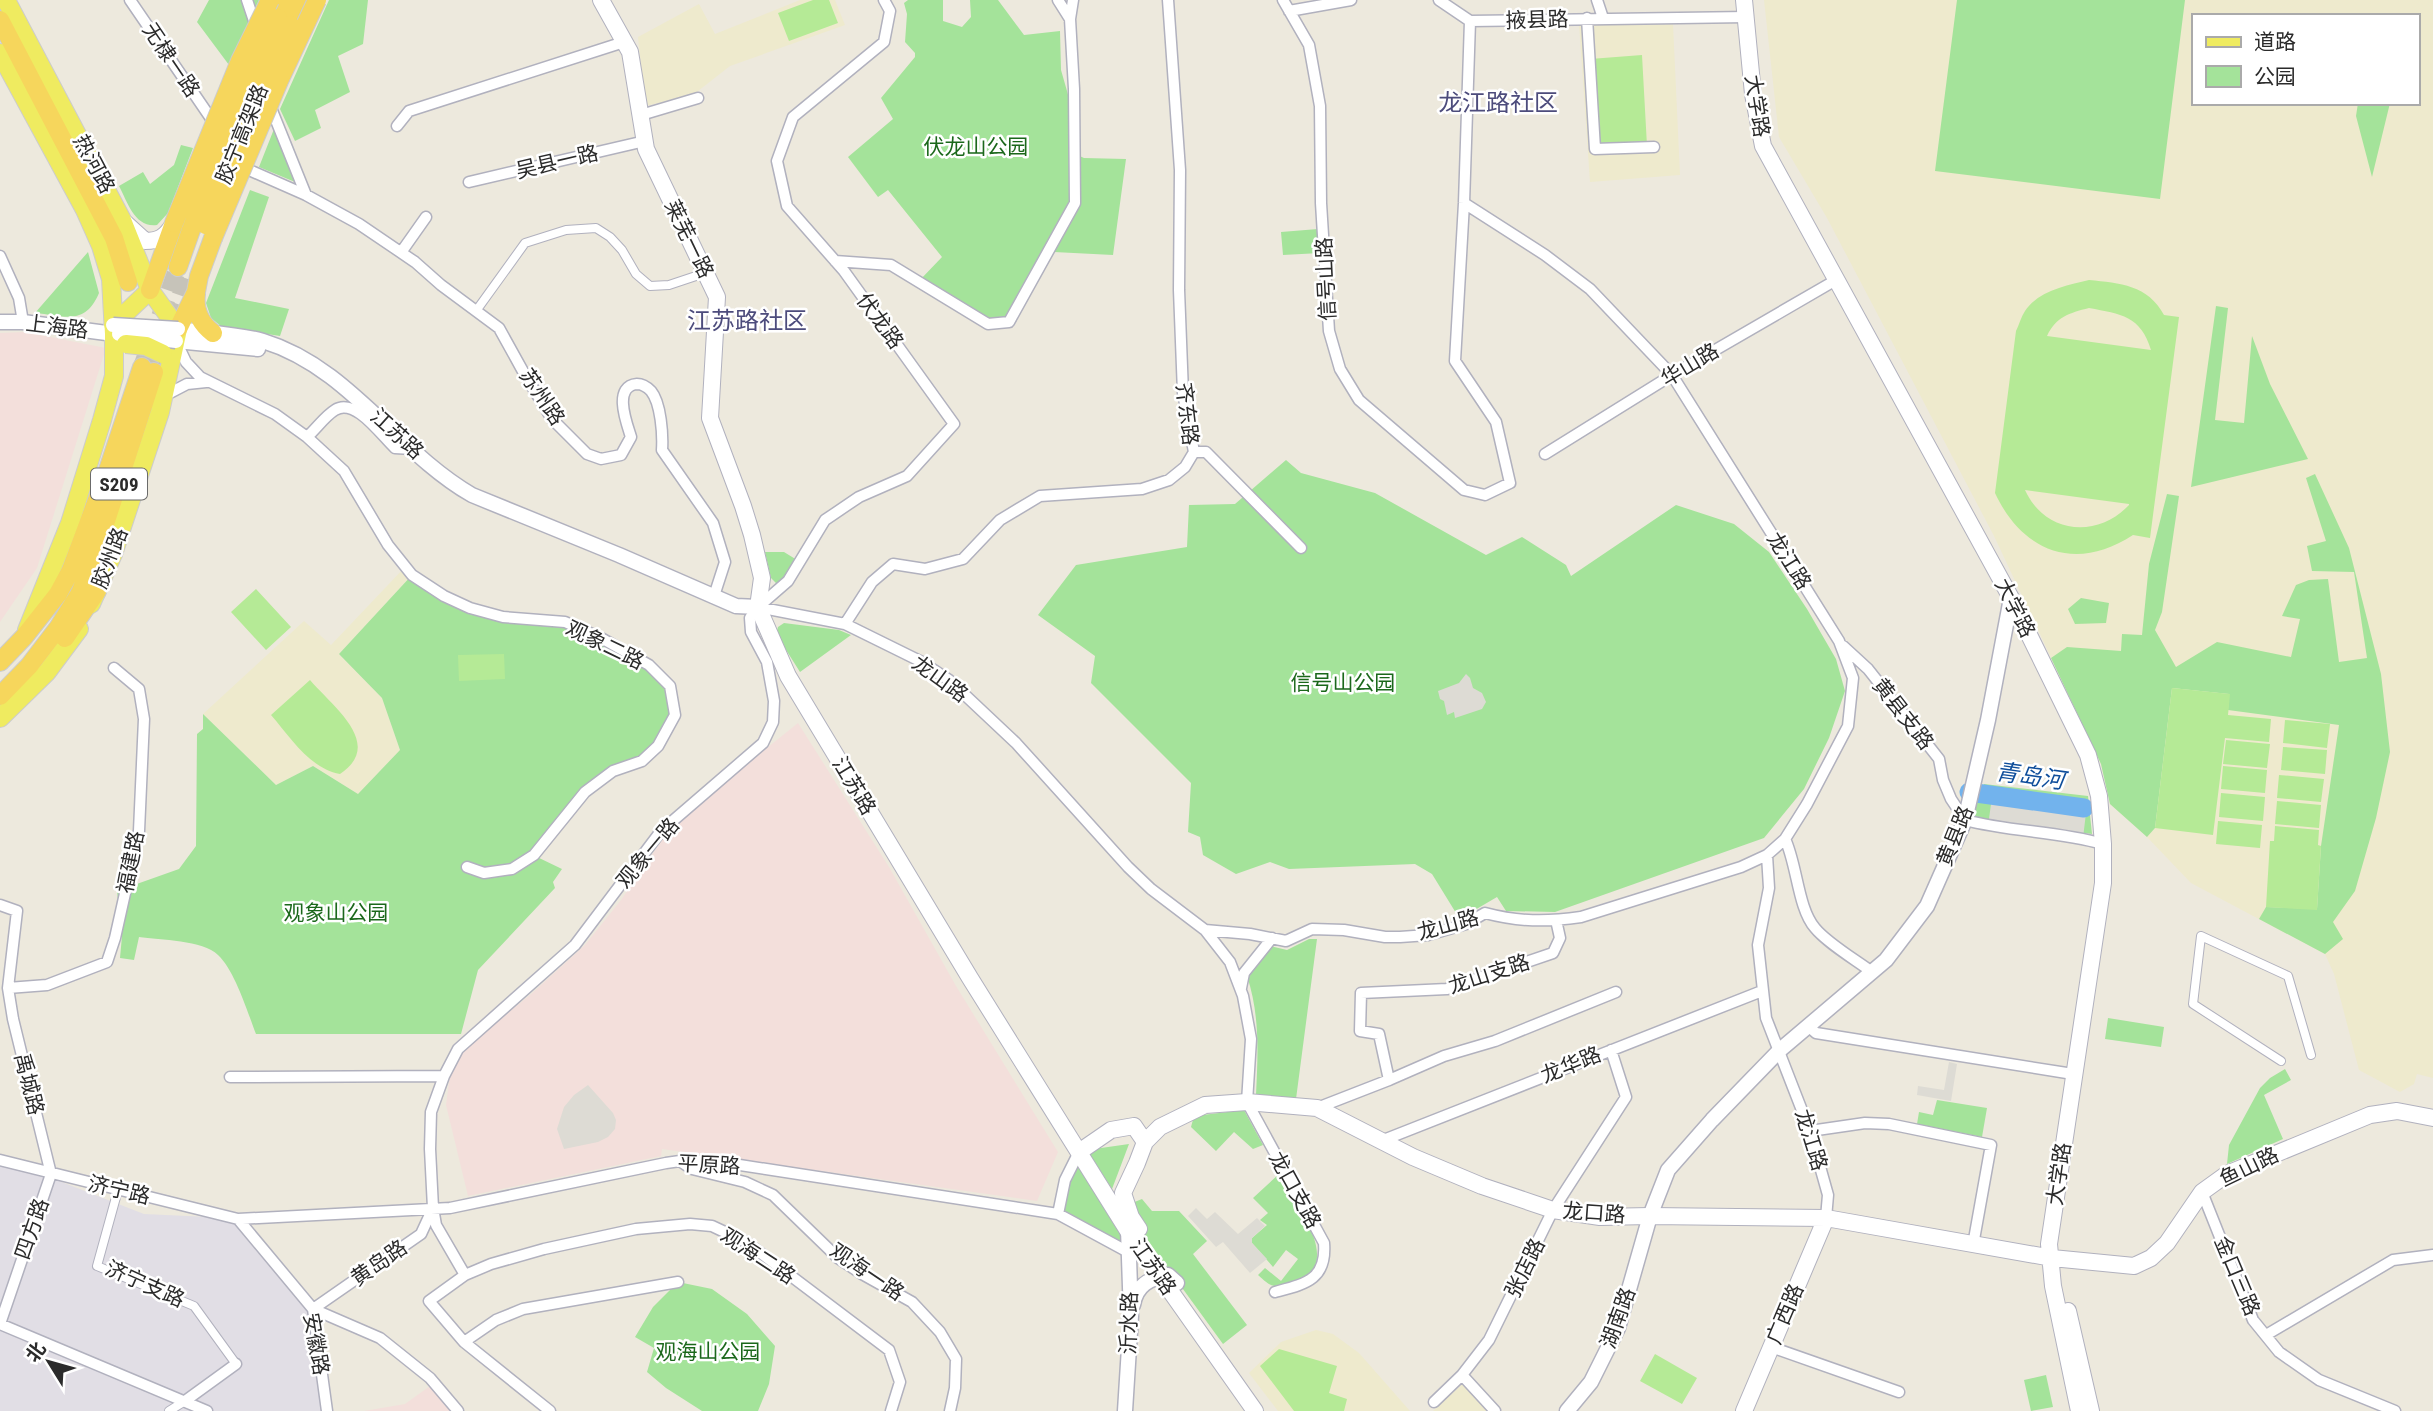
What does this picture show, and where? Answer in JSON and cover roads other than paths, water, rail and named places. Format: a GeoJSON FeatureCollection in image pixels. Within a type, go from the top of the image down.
{"type":"FeatureCollection","features":[{"type":"Feature","properties":{"kind":"highway"},"geometry":{"type":"LineString","coordinates":[[150,290],[235,72],[270,0]]}},
{"type":"Feature","properties":{"kind":"highway","name":"胶宁高架路"},"geometry":{"type":"LineString","coordinates":[[202,234],[231,121],[286,0]]}},
{"type":"Feature","properties":{"kind":"highway","name":"胶宁高架路"},"geometry":{"type":"LineString","coordinates":[[184,269],[202,234],[255,102],[300,0]]}},
{"type":"Feature","properties":{"kind":"highway"},"geometry":{"type":"LineString","coordinates":[[213,333],[205,327],[195,303],[202,234],[317,0]]}},
{"type":"Feature","properties":{"kind":"highway"},"geometry":{"type":"LineString","coordinates":[[0,20],[114,238],[128,282]]}},
{"type":"Feature","properties":{"kind":"highway"},"geometry":{"type":"LineString","coordinates":[[177,335],[196,292]]}},
{"type":"Feature","properties":{"kind":"highway","name":"S209"},"geometry":{"type":"LineString","coordinates":[[0,662],[58,594],[71,570],[129,405],[153,365]]}},
{"type":"Feature","properties":{"kind":"highway","name":"S209"},"geometry":{"type":"LineString","coordinates":[[0,696],[29,666],[80,593],[94,558],[153,365]]}},
{"type":"Feature","properties":{"kind":"highway"},"geometry":{"type":"LineString","coordinates":[[0,707],[32,677],[59,646],[97,591]]}},
{"type":"Feature","properties":{"kind":"main road","name":"热河路"},"geometry":{"type":"LineString","coordinates":[[6,0],[122,220],[150,290],[177,335]]}},
{"type":"Feature","properties":{"kind":"main road","name":"莱芜一路"},"geometry":{"type":"LineString","coordinates":[[601,0],[630,52],[646,149],[717,297],[710,418],[752,535],[762,578],[758,607]]}},
{"type":"Feature","properties":{"kind":"main road","name":"大学路"},"geometry":{"type":"LineString","coordinates":[[1744,0],[1753,94],[1763,146],[2011,598],[2088,755],[2099,796],[2103,883],[2049,1244],[2061,1281],[2091,1411]]}},
{"type":"Feature","properties":{"kind":"main road","name":"热河路"},"geometry":{"type":"LineString","coordinates":[[0,53],[85,209],[101,246],[111,279],[117,339]]}},
{"type":"Feature","properties":{"kind":"main road"},"geometry":{"type":"LineString","coordinates":[[122,220],[145,241],[157,241],[166,236],[174,223]]}},
{"type":"Feature","properties":{"kind":"main road"},"geometry":{"type":"LineString","coordinates":[[24,637],[70,523],[114,376],[117,339],[150,290]]}},
{"type":"Feature","properties":{"kind":"main road","name":"胶州路"},"geometry":{"type":"LineString","coordinates":[[0,718],[47,672],[80,628],[113,554],[164,396],[153,365],[177,335]]}},
{"type":"Feature","properties":{"kind":"main road"},"geometry":{"type":"LineString","coordinates":[[117,339],[146,346],[153,365]]}},
{"type":"Feature","properties":{"kind":"main road","name":"江苏路"},"geometry":{"type":"LineString","coordinates":[[758,607],[788,676],[1128,1231],[1200,1319],[1268,1411]]}},
{"type":"Feature","properties":{"kind":"main road","name":"龙口路"},"geometry":{"type":"LineString","coordinates":[[1123,1193],[1144,1142],[1160,1127],[1205,1105],[1247,1102],[1317,1108],[1381,1141],[1482,1186],[1553,1210],[1600,1217],[1826,1218],[2052,1258]]}},
{"type":"Feature","properties":{"kind":"main road","name":"鱼山路"},"geometry":{"type":"LineString","coordinates":[[2052,1258],[2134,1266],[2151,1258],[2167,1243],[2202,1192],[2227,1174],[2370,1115],[2397,1111],[2433,1118]]}},
{"type":"Feature","properties":{"kind":"main road"},"geometry":{"type":"LineString","coordinates":[[1134,1126],[1144,1142]]}},
{"type":"Feature","properties":{"kind":"main road","name":"龙口路"},"geometry":{"type":"LineString","coordinates":[[1079,1152],[1111,1130],[1134,1126],[1160,1127]]}},
{"type":"Feature","properties":{"kind":"main road"},"geometry":{"type":"LineString","coordinates":[[1103,1190],[1107,1195],[1123,1193]]}},
{"type":"Feature","properties":{"kind":"main road","name":"江苏路"},"geometry":{"type":"LineString","coordinates":[[1123,1193],[1130,1217],[1169,1283],[1255,1411]]}},
{"type":"Feature","properties":{"kind":"main road","name":"广西路"},"geometry":{"type":"LineString","coordinates":[[1744,1411],[1826,1218]]}},
{"type":"Feature","properties":{"kind":"main road","name":"大学路"},"geometry":{"type":"LineString","coordinates":[[2052,1258],[2053,1286],[2079,1411]]}},
{"type":"Feature","properties":{"kind":"street","name":"无棣一路"},"geometry":{"type":"LineString","coordinates":[[130,0],[212,120]]}},
{"type":"Feature","properties":{"kind":"street"},"geometry":{"type":"LineString","coordinates":[[247,0],[261,44]]}},
{"type":"Feature","properties":{"kind":"street"},"geometry":{"type":"LineString","coordinates":[[212,120],[228,111],[261,44],[300,0]]}},
{"type":"Feature","properties":{"kind":"street","name":"伏龙路"},"geometry":{"type":"LineString","coordinates":[[758,607],[788,581],[825,520],[859,497],[907,476],[954,424],[835,261],[787,206],[777,161],[793,117],[884,42],[890,11],[884,0]]}},
{"type":"Feature","properties":{"kind":"street"},"geometry":{"type":"LineString","coordinates":[[1058,0],[1070,19]]}},
{"type":"Feature","properties":{"kind":"street"},"geometry":{"type":"LineString","coordinates":[[835,261],[891,265],[988,324],[1009,322],[1075,204],[1074,89],[1070,19],[1073,0]]}},
{"type":"Feature","properties":{"kind":"street","name":"齐东路"},"geometry":{"type":"LineString","coordinates":[[845,624],[872,582],[893,564],[925,569],[963,559],[1000,520],[1040,496],[1142,489],[1169,481],[1185,467],[1194,452],[1182,393],[1180,170],[1168,0]]}},
{"type":"Feature","properties":{"kind":"street","name":"信号山路"},"geometry":{"type":"LineString","coordinates":[[1283,0],[1309,45],[1320,106],[1321,203],[1329,331],[1340,369],[1359,400],[1464,489],[1485,495],[1510,483],[1496,422],[1455,361],[1464,203]]}},
{"type":"Feature","properties":{"kind":"street"},"geometry":{"type":"LineString","coordinates":[[1289,11],[1351,0]]}},
{"type":"Feature","properties":{"kind":"street"},"geometry":{"type":"LineString","coordinates":[[1439,0],[1470,21],[1464,203]]}},
{"type":"Feature","properties":{"kind":"street","name":"掖县路"},"geometry":{"type":"LineString","coordinates":[[1597,0],[1603,19]]}},
{"type":"Feature","properties":{"kind":"street","name":"掖县路"},"geometry":{"type":"LineString","coordinates":[[1470,21],[1747,17]]}},
{"type":"Feature","properties":{"kind":"street"},"geometry":{"type":"LineString","coordinates":[[1587,18],[1595,149],[1654,147]]}},
{"type":"Feature","properties":{"kind":"street"},"geometry":{"type":"LineString","coordinates":[[397,125],[409,111],[624,43]]}},
{"type":"Feature","properties":{"kind":"street"},"geometry":{"type":"LineString","coordinates":[[253,61],[306,195]]}},
{"type":"Feature","properties":{"kind":"street"},"geometry":{"type":"LineString","coordinates":[[640,115],[698,98]]}},
{"type":"Feature","properties":{"kind":"street","name":"苏州路"},"geometry":{"type":"LineString","coordinates":[[212,120],[198,149],[306,195],[359,224],[402,251],[499,328],[552,419],[587,454],[601,459],[621,455],[631,437],[623,408],[624,392],[630,386],[638,384],[647,387],[653,393],[664,433],[662,450],[713,523],[725,562],[714,596]]}},
{"type":"Feature","properties":{"kind":"street","name":"吴县一路"},"geometry":{"type":"LineString","coordinates":[[469,182],[645,141]]}},
{"type":"Feature","properties":{"kind":"street","name":"龙江路"},"geometry":{"type":"LineString","coordinates":[[1464,203],[1545,255],[1590,289],[1672,375],[1839,641],[1853,678],[1848,726],[1807,804],[1785,839],[1768,855],[1769,888],[1758,945],[1766,1018],[1810,1131],[1828,1195],[1826,1218]]}},
{"type":"Feature","properties":{"kind":"street"},"geometry":{"type":"LineString","coordinates":[[402,251],[426,217]]}},
{"type":"Feature","properties":{"kind":"street"},"geometry":{"type":"LineString","coordinates":[[476,311],[525,243],[566,230],[596,228],[610,237],[622,250],[636,274],[650,286],[669,285],[705,273]]}},
{"type":"Feature","properties":{"kind":"street"},"geometry":{"type":"LineString","coordinates":[[0,256],[19,298],[23,320]]}},
{"type":"Feature","properties":{"kind":"street","name":"华山路"},"geometry":{"type":"LineString","coordinates":[[1545,454],[1672,375],[1836,280]]}},
{"type":"Feature","properties":{"kind":"street","name":"上海路"},"geometry":{"type":"LineString","coordinates":[[0,321],[23,320],[36,316],[117,339],[177,335]]}},
{"type":"Feature","properties":{"kind":"street","name":"江苏路"},"geometry":{"type":"LineString","coordinates":[[177,335],[213,333],[263,341],[291,353],[351,392],[412,449],[472,495],[736,606],[758,607]]}},
{"type":"Feature","properties":{"kind":"street","name":"江苏路"},"geometry":{"type":"LineString","coordinates":[[177,335],[291,353]]}},
{"type":"Feature","properties":{"kind":"street","name":"观象二路"},"geometry":{"type":"LineString","coordinates":[[177,335],[186,362],[200,377],[257,403],[307,437],[344,471],[387,545],[412,575],[444,596],[470,608],[503,617],[565,622],[601,638],[649,665],[670,686],[675,715],[658,747],[642,761],[613,771],[585,792],[534,855],[512,869],[484,873],[467,867]]}},
{"type":"Feature","properties":{"kind":"street"},"geometry":{"type":"LineString","coordinates":[[164,396],[187,384],[201,381],[213,383]]}},
{"type":"Feature","properties":{"kind":"street"},"geometry":{"type":"LineString","coordinates":[[307,437],[334,410],[343,407],[358,411],[395,448],[412,449]]}},
{"type":"Feature","properties":{"kind":"street"},"geometry":{"type":"LineString","coordinates":[[1194,452],[1206,452],[1301,548]]}},
{"type":"Feature","properties":{"kind":"street","name":"黄县路"},"geometry":{"type":"LineString","coordinates":[[1650,1216],[1668,1170],[1712,1120],[1780,1049],[1886,960],[1927,905],[1965,820],[1988,720],[2011,598]]}},
{"type":"Feature","properties":{"kind":"street","name":"龙山路"},"geometry":{"type":"LineString","coordinates":[[758,607],[845,624],[920,661],[956,686],[1016,743],[1128,867],[1205,930],[1230,962],[1241,988],[1251,1040],[1247,1102]]}},
{"type":"Feature","properties":{"kind":"street","name":"观象一路"},"geometry":{"type":"LineString","coordinates":[[433,1208],[431,1112],[444,1076],[458,1049],[575,944],[661,831],[763,743],[773,722],[774,701],[767,662],[751,632],[750,618],[758,607]]}},
{"type":"Feature","properties":{"kind":"street","name":"黄县支路"},"geometry":{"type":"LineString","coordinates":[[1839,641],[1868,669],[1938,759],[1951,799],[1965,820]]}},
{"type":"Feature","properties":{"kind":"street","name":"福建路"},"geometry":{"type":"LineString","coordinates":[[8,988],[47,985],[107,962],[115,939],[139,831],[144,719],[139,689],[114,668]]}},
{"type":"Feature","properties":{"kind":"street"},"geometry":{"type":"LineString","coordinates":[[1965,820],[1988,826],[2083,838],[2103,844]]}},
{"type":"Feature","properties":{"kind":"street"},"geometry":{"type":"LineString","coordinates":[[1785,839],[1791,851],[1807,915],[1815,929],[1872,972]]}},
{"type":"Feature","properties":{"kind":"street","name":"龙山路"},"geometry":{"type":"LineString","coordinates":[[1205,930],[1286,941],[1312,929],[1344,930],[1385,937],[1428,935],[1466,924],[1485,914],[1514,921],[1581,917],[1768,855]]}},
{"type":"Feature","properties":{"kind":"street","name":"禹城路"},"geometry":{"type":"LineString","coordinates":[[0,905],[17,911],[8,988],[13,1019],[51,1174]]}},
{"type":"Feature","properties":{"kind":"street","name":"龙山支路"},"geometry":{"type":"LineString","coordinates":[[1389,1080],[1378,1034],[1360,1031],[1361,993],[1447,989],[1553,953],[1560,939],[1556,920]]}},
{"type":"Feature","properties":{"kind":"street"},"geometry":{"type":"LineString","coordinates":[[2281,1061],[2193,1004],[2201,936],[2288,976],[2311,1055]]}},
{"type":"Feature","properties":{"kind":"street"},"geometry":{"type":"LineString","coordinates":[[1241,988],[1244,973],[1272,938]]}},
{"type":"Feature","properties":{"kind":"street","name":"龙华路"},"geometry":{"type":"LineString","coordinates":[[1381,1141],[1762,991]]}},
{"type":"Feature","properties":{"kind":"street"},"geometry":{"type":"LineString","coordinates":[[1317,1108],[1444,1056],[1495,1041],[1616,992]]}},
{"type":"Feature","properties":{"kind":"street"},"geometry":{"type":"LineString","coordinates":[[0,1015],[13,1019]]}},
{"type":"Feature","properties":{"kind":"street"},"geometry":{"type":"LineString","coordinates":[[1808,1026],[1816,1033],[2073,1074]]}},
{"type":"Feature","properties":{"kind":"street","name":"张店路"},"geometry":{"type":"LineString","coordinates":[[1434,1402],[1462,1374],[1489,1340],[1553,1210],[1626,1097],[1611,1050]]}},
{"type":"Feature","properties":{"kind":"street"},"geometry":{"type":"LineString","coordinates":[[230,1077],[444,1076]]}},
{"type":"Feature","properties":{"kind":"street","name":"龙口支路"},"geometry":{"type":"LineString","coordinates":[[1247,1102],[1324,1243],[1325,1257],[1319,1273],[1304,1284],[1275,1292]]}},
{"type":"Feature","properties":{"kind":"street"},"geometry":{"type":"LineString","coordinates":[[1810,1131],[1865,1123],[1888,1124],[1991,1145],[1973,1245]]}},
{"type":"Feature","properties":{"kind":"street"},"geometry":{"type":"LineString","coordinates":[[1058,1214],[1065,1180],[1079,1152]]}},
{"type":"Feature","properties":{"kind":"street","name":"济宁路"},"geometry":{"type":"LineString","coordinates":[[0,1160],[238,1219]]}},
{"type":"Feature","properties":{"kind":"street","name":"平原路"},"geometry":{"type":"LineString","coordinates":[[238,1219],[450,1208],[680,1161],[714,1161],[1058,1214],[1130,1254]]}},
{"type":"Feature","properties":{"kind":"street","name":"观海一路"},"geometry":{"type":"LineString","coordinates":[[680,1161],[692,1169],[745,1182],[773,1195],[838,1258],[912,1302],[940,1332],[956,1359],[955,1388],[950,1411]]}},
{"type":"Feature","properties":{"kind":"street","name":"四方路"},"geometry":{"type":"LineString","coordinates":[[0,1324],[51,1174]]}},
{"type":"Feature","properties":{"kind":"street","name":"济宁支路"},"geometry":{"type":"LineString","coordinates":[[118,1190],[97,1266],[194,1306],[236,1364]]}},
{"type":"Feature","properties":{"kind":"street","name":"金口三路"},"geometry":{"type":"LineString","coordinates":[[2202,1192],[2253,1320],[2279,1352],[2319,1380],[2395,1411]]}},
{"type":"Feature","properties":{"kind":"street","name":"沂水路"},"geometry":{"type":"LineString","coordinates":[[1123,1193],[1130,1254],[1131,1316],[1125,1411]]}},
{"type":"Feature","properties":{"kind":"street"},"geometry":{"type":"LineString","coordinates":[[433,1208],[436,1225],[465,1275]]}},
{"type":"Feature","properties":{"kind":"street","name":"黄岛路"},"geometry":{"type":"LineString","coordinates":[[313,1309],[421,1234],[433,1208]]}},
{"type":"Feature","properties":{"kind":"street","name":"湖南路"},"geometry":{"type":"LineString","coordinates":[[1567,1411],[1591,1382],[1618,1328],[1650,1216]]}},
{"type":"Feature","properties":{"kind":"street","name":"安徽路"},"geometry":{"type":"LineString","coordinates":[[238,1219],[313,1309],[327,1411]]}},
{"type":"Feature","properties":{"kind":"street","name":"观海二路"},"geometry":{"type":"LineString","coordinates":[[546,1410],[464,1342],[429,1301],[465,1275],[491,1264],[636,1228],[690,1224],[712,1226],[746,1242],[889,1350],[900,1382],[891,1411]]}},
{"type":"Feature","properties":{"kind":"street"},"geometry":{"type":"LineString","coordinates":[[2266,1335],[2393,1260],[2433,1255]]}},
{"type":"Feature","properties":{"kind":"street"},"geometry":{"type":"LineString","coordinates":[[1131,1316],[1134,1297],[1139,1288],[1152,1278],[1169,1283]]}},
{"type":"Feature","properties":{"kind":"street"},"geometry":{"type":"LineString","coordinates":[[464,1342],[496,1320],[523,1309],[678,1282]]}},
{"type":"Feature","properties":{"kind":"street"},"geometry":{"type":"LineString","coordinates":[[313,1309],[380,1338],[430,1378],[458,1411]]}},
{"type":"Feature","properties":{"kind":"street"},"geometry":{"type":"LineString","coordinates":[[0,1324],[207,1411]]}},
{"type":"Feature","properties":{"kind":"street"},"geometry":{"type":"LineString","coordinates":[[1771,1348],[1899,1392]]}},
{"type":"Feature","properties":{"kind":"street"},"geometry":{"type":"LineString","coordinates":[[169,1411],[236,1364]]}},
{"type":"Feature","properties":{"kind":"street"},"geometry":{"type":"LineString","coordinates":[[1462,1374],[1496,1411]]}},
{"type":"Feature","properties":{"kind":"waterway","name":"青岛河"},"geometry":{"type":"LineString","coordinates":[[1969,792],[2084,808]]}},
{"type":"Feature","properties":{"kind":"tunnel"},"geometry":{"type":"LineString","coordinates":[[142,367],[178,267]]}},
{"type":"Feature","properties":{"kind":"tunnel"},"geometry":{"type":"LineString","coordinates":[[154,372],[189,271]]}},
{"type":"Feature","properties":{"kind":"district","name":"龙江路社区"},"geometry":{"type":"Point","coordinates":[1498,103]}},
{"type":"Feature","properties":{"kind":"district","name":"江苏路社区"},"geometry":{"type":"Point","coordinates":[747,321]}},
{"type":"Feature","properties":{"kind":"park label","name":"伏龙山公园"},"geometry":{"type":"Point","coordinates":[976,147]}},
{"type":"Feature","properties":{"kind":"park label","name":"信号山公园"},"geometry":{"type":"Point","coordinates":[1343,683]}},
{"type":"Feature","properties":{"kind":"park label","name":"观象山公园"},"geometry":{"type":"Point","coordinates":[336,913]}},
{"type":"Feature","properties":{"kind":"park label","name":"观海山公园"},"geometry":{"type":"Point","coordinates":[708,1352]}}]}
